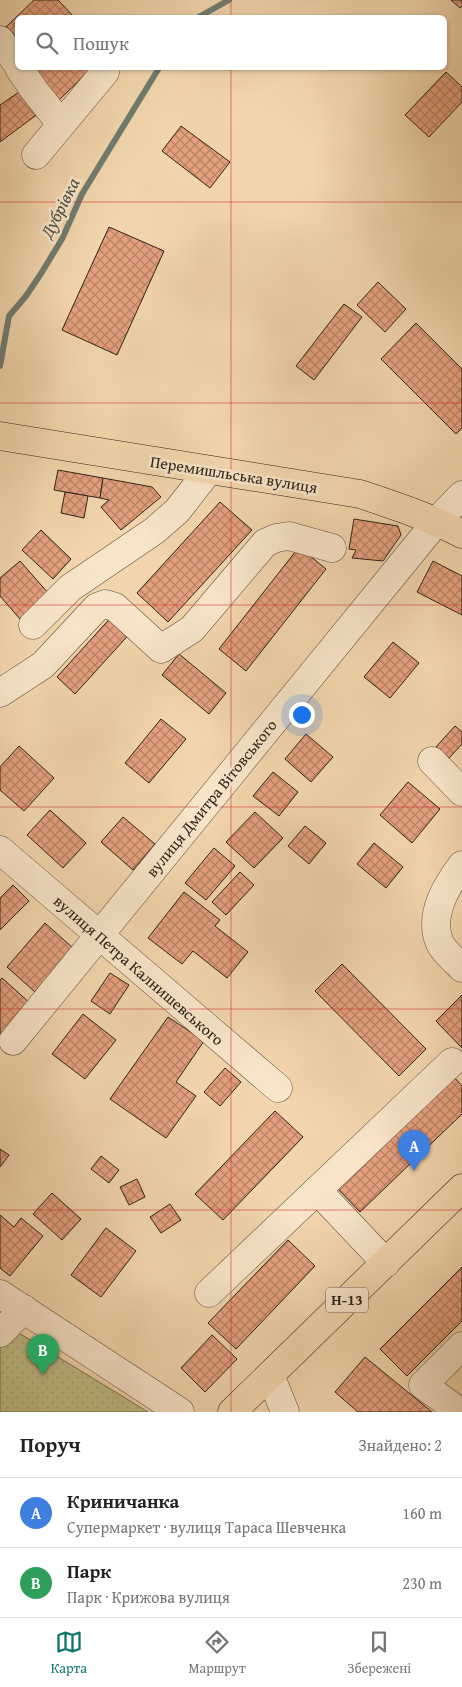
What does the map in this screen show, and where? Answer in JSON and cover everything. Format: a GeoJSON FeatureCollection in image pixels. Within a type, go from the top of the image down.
{"type":"FeatureCollection","features":[{"type":"Feature","properties":{"kind":"main road","name":"Перемишльська вулиця"},"geometry":{"type":"LineString","coordinates":[[0,436],[360,494],[437,521],[462,534]]}},
{"type":"Feature","properties":{"kind":"main road","name":"Н-13"},"geometry":{"type":"LineString","coordinates":[[232,1412],[462,1188]]}},
{"type":"Feature","properties":{"kind":"street"},"geometry":{"type":"LineString","coordinates":[[0,40],[15,62]]}},
{"type":"Feature","properties":{"kind":"street"},"geometry":{"type":"LineString","coordinates":[[21,70],[61,124]]}},
{"type":"Feature","properties":{"kind":"street"},"geometry":{"type":"LineString","coordinates":[[36,155],[105,72]]}},
{"type":"Feature","properties":{"kind":"street"},"geometry":{"type":"LineString","coordinates":[[32,625],[70,588],[154,531],[177,512],[209,470]]}},
{"type":"Feature","properties":{"kind":"street","name":"вулиця Дмитра Вітовського"},"geometry":{"type":"LineString","coordinates":[[13,1041],[437,521],[462,495]]}},
{"type":"Feature","properties":{"kind":"street"},"geometry":{"type":"LineString","coordinates":[[0,693],[43,665],[97,607],[105,604],[115,607],[161,649],[192,629],[265,543],[276,538],[288,536],[332,548]]}},
{"type":"Feature","properties":{"kind":"street"},"geometry":{"type":"LineString","coordinates":[[432,761],[462,792]]}},
{"type":"Feature","properties":{"kind":"street","name":"вулиця Петра Калнишевського"},"geometry":{"type":"LineString","coordinates":[[0,850],[278,1088]]}},
{"type":"Feature","properties":{"kind":"street"},"geometry":{"type":"LineString","coordinates":[[462,865],[448,884],[439,905],[435,927],[439,942],[462,968]]}},
{"type":"Feature","properties":{"kind":"street"},"geometry":{"type":"LineString","coordinates":[[209,1293],[452,1062]]}},
{"type":"Feature","properties":{"kind":"street"},"geometry":{"type":"LineString","coordinates":[[317,1190],[386,1263]]}},
{"type":"Feature","properties":{"kind":"street"},"geometry":{"type":"LineString","coordinates":[[0,1294],[180,1412]]}},
{"type":"Feature","properties":{"kind":"street"},"geometry":{"type":"LineString","coordinates":[[0,1333],[24,1309]]}},
{"type":"Feature","properties":{"kind":"street"},"geometry":{"type":"LineString","coordinates":[[460,1412],[423,1385],[462,1346]]}},
{"type":"Feature","properties":{"kind":"street"},"geometry":{"type":"LineString","coordinates":[[270,1374],[285,1412]]}},
{"type":"Feature","properties":{"kind":"shaded area"},"geometry":{"type":"Polygon","coordinates":[[[9,1327],[148,1412],[0,1412],[0,1337],[9,1327]]]}},
{"type":"Feature","properties":{"kind":"building"},"geometry":{"type":"Polygon","coordinates":[[[34,0],[58,0],[72,15],[18,15],[34,0]]]}},
{"type":"Feature","properties":{"kind":"building"},"geometry":{"type":"Polygon","coordinates":[[[451,0],[462,0],[462,6],[460,8],[451,0]]]}},
{"type":"Feature","properties":{"kind":"building"},"geometry":{"type":"Polygon","coordinates":[[[15,18],[15,38],[5,28],[15,18]]]}},
{"type":"Feature","properties":{"kind":"building"},"geometry":{"type":"Polygon","coordinates":[[[36,70],[90,70],[57,102],[36,70]]]}},
{"type":"Feature","properties":{"kind":"building"},"geometry":{"type":"Polygon","coordinates":[[[446,72],[462,87],[462,102],[429,137],[405,115],[446,72]]]}},
{"type":"Feature","properties":{"kind":"building"},"geometry":{"type":"Polygon","coordinates":[[[22,90],[39,113],[0,142],[0,105],[22,90]]]}},
{"type":"Feature","properties":{"kind":"building"},"geometry":{"type":"Polygon","coordinates":[[[181,126],[230,162],[210,188],[162,151],[181,126]]]}},
{"type":"Feature","properties":{"kind":"building"},"geometry":{"type":"Polygon","coordinates":[[[109,227],[164,251],[117,355],[62,330],[109,227]]]}},
{"type":"Feature","properties":{"kind":"building"},"geometry":{"type":"Polygon","coordinates":[[[378,282],[406,309],[385,332],[357,305],[378,282]]]}},
{"type":"Feature","properties":{"kind":"building"},"geometry":{"type":"Polygon","coordinates":[[[344,304],[362,317],[314,380],[296,366],[344,304]]]}},
{"type":"Feature","properties":{"kind":"building"},"geometry":{"type":"Polygon","coordinates":[[[416,323],[462,369],[462,428],[456,434],[381,359],[416,323]]]}},
{"type":"Feature","properties":{"kind":"building"},"geometry":{"type":"Polygon","coordinates":[[[58,470],[103,478],[100,498],[54,490],[58,470]]]}},
{"type":"Feature","properties":{"kind":"building"},"geometry":{"type":"Polygon","coordinates":[[[103,478],[152,487],[161,497],[121,530],[101,507],[109,500],[100,498],[103,478]]]}},
{"type":"Feature","properties":{"kind":"building"},"geometry":{"type":"Polygon","coordinates":[[[65,492],[88,496],[84,518],[61,513],[65,492]]]}},
{"type":"Feature","properties":{"kind":"building"},"geometry":{"type":"Polygon","coordinates":[[[220,502],[252,530],[168,622],[137,593],[220,502]]]}},
{"type":"Feature","properties":{"kind":"building"},"geometry":{"type":"Polygon","coordinates":[[[354,519],[398,526],[401,535],[383,561],[352,558],[356,550],[349,549],[354,519]]]}},
{"type":"Feature","properties":{"kind":"building"},"geometry":{"type":"Polygon","coordinates":[[[41,530],[71,559],[53,579],[22,550],[41,530]]]}},
{"type":"Feature","properties":{"kind":"building"},"geometry":{"type":"Polygon","coordinates":[[[299,547],[326,569],[246,671],[219,649],[299,547]]]}},
{"type":"Feature","properties":{"kind":"building"},"geometry":{"type":"Polygon","coordinates":[[[20,561],[49,594],[20,619],[0,596],[0,578],[20,561]]]}},
{"type":"Feature","properties":{"kind":"building"},"geometry":{"type":"Polygon","coordinates":[[[433,561],[462,576],[462,615],[417,592],[433,561]]]}},
{"type":"Feature","properties":{"kind":"building"},"geometry":{"type":"Polygon","coordinates":[[[114,614],[133,630],[75,694],[57,677],[114,614]]]}},
{"type":"Feature","properties":{"kind":"building"},"geometry":{"type":"Polygon","coordinates":[[[393,642],[419,663],[390,698],[364,677],[393,642]]]}},
{"type":"Feature","properties":{"kind":"building"},"geometry":{"type":"Polygon","coordinates":[[[179,654],[226,693],[209,714],[162,675],[179,654]]]}},
{"type":"Feature","properties":{"kind":"building"},"geometry":{"type":"Polygon","coordinates":[[[161,719],[186,739],[149,783],[125,763],[161,719]]]}},
{"type":"Feature","properties":{"kind":"building"},"geometry":{"type":"Polygon","coordinates":[[[455,726],[462,732],[462,744],[449,758],[436,747],[455,726]]]}},
{"type":"Feature","properties":{"kind":"building"},"geometry":{"type":"Polygon","coordinates":[[[306,734],[333,757],[311,782],[285,759],[306,734]]]}},
{"type":"Feature","properties":{"kind":"building"},"geometry":{"type":"Polygon","coordinates":[[[19,746],[54,778],[24,811],[0,790],[0,767],[19,746]]]}},
{"type":"Feature","properties":{"kind":"building"},"geometry":{"type":"Polygon","coordinates":[[[273,772],[298,792],[279,816],[253,796],[273,772]]]}},
{"type":"Feature","properties":{"kind":"building"},"geometry":{"type":"Polygon","coordinates":[[[408,782],[440,809],[412,843],[380,815],[408,782]]]}},
{"type":"Feature","properties":{"kind":"building"},"geometry":{"type":"Polygon","coordinates":[[[50,810],[86,843],[63,868],[27,835],[50,810]]]}},
{"type":"Feature","properties":{"kind":"building"},"geometry":{"type":"Polygon","coordinates":[[[255,812],[283,838],[254,868],[226,842],[255,812]]]}},
{"type":"Feature","properties":{"kind":"building"},"geometry":{"type":"Polygon","coordinates":[[[123,817],[155,844],[133,870],[101,842],[123,817]]]}},
{"type":"Feature","properties":{"kind":"building"},"geometry":{"type":"Polygon","coordinates":[[[305,826],[326,843],[309,864],[288,846],[305,826]]]}},
{"type":"Feature","properties":{"kind":"building"},"geometry":{"type":"Polygon","coordinates":[[[374,843],[403,867],[386,888],[357,864],[374,843]]]}},
{"type":"Feature","properties":{"kind":"building"},"geometry":{"type":"Polygon","coordinates":[[[214,848],[235,866],[206,900],[185,883],[214,848]]]}},
{"type":"Feature","properties":{"kind":"building"},"geometry":{"type":"Polygon","coordinates":[[[240,872],[254,885],[226,915],[212,902],[240,872]]]}},
{"type":"Feature","properties":{"kind":"building"},"geometry":{"type":"Polygon","coordinates":[[[13,885],[29,901],[0,930],[0,898],[13,885]]]}},
{"type":"Feature","properties":{"kind":"building"},"geometry":{"type":"Polygon","coordinates":[[[184,892],[220,920],[215,926],[248,952],[227,978],[193,951],[182,964],[148,938],[184,892]]]}},
{"type":"Feature","properties":{"kind":"building"},"geometry":{"type":"Polygon","coordinates":[[[45,923],[73,948],[35,992],[7,967],[45,923]]]}},
{"type":"Feature","properties":{"kind":"building"},"geometry":{"type":"Polygon","coordinates":[[[342,964],[426,1049],[399,1076],[315,991],[342,964]]]}},
{"type":"Feature","properties":{"kind":"building"},"geometry":{"type":"Polygon","coordinates":[[[110,973],[129,985],[110,1014],[91,1001],[110,973]]]}},
{"type":"Feature","properties":{"kind":"building"},"geometry":{"type":"Polygon","coordinates":[[[2,978],[31,1004],[0,1040],[0,980],[2,978]]]}},
{"type":"Feature","properties":{"kind":"building"},"geometry":{"type":"Polygon","coordinates":[[[462,995],[462,1048],[436,1021],[462,995]]]}},
{"type":"Feature","properties":{"kind":"building"},"geometry":{"type":"Polygon","coordinates":[[[83,1014],[116,1040],[85,1079],[52,1054],[83,1014]]]}},
{"type":"Feature","properties":{"kind":"building"},"geometry":{"type":"Polygon","coordinates":[[[168,1017],[204,1041],[176,1082],[196,1096],[166,1138],[110,1099],[168,1017]]]}},
{"type":"Feature","properties":{"kind":"building"},"geometry":{"type":"Polygon","coordinates":[[[225,1068],[241,1082],[220,1106],[204,1092],[225,1068]]]}},
{"type":"Feature","properties":{"kind":"building"},"geometry":{"type":"Polygon","coordinates":[[[453,1076],[462,1086],[462,1114],[360,1212],[337,1188],[453,1076]]]}},
{"type":"Feature","properties":{"kind":"building"},"geometry":{"type":"Polygon","coordinates":[[[275,1111],[303,1137],[223,1220],[195,1194],[275,1111]]]}},
{"type":"Feature","properties":{"kind":"building"},"geometry":{"type":"Polygon","coordinates":[[[0,1149],[9,1155],[0,1167],[0,1149]]]}},
{"type":"Feature","properties":{"kind":"building"},"geometry":{"type":"Polygon","coordinates":[[[101,1156],[119,1170],[109,1183],[91,1169],[101,1156]]]}},
{"type":"Feature","properties":{"kind":"building"},"geometry":{"type":"Polygon","coordinates":[[[137,1179],[145,1197],[129,1205],[120,1187],[137,1179]]]}},
{"type":"Feature","properties":{"kind":"building"},"geometry":{"type":"Polygon","coordinates":[[[52,1193],[81,1219],[62,1240],[33,1214],[52,1193]]]}},
{"type":"Feature","properties":{"kind":"building"},"geometry":{"type":"Polygon","coordinates":[[[170,1204],[181,1220],[161,1233],[150,1217],[170,1204]]]}},
{"type":"Feature","properties":{"kind":"building"},"geometry":{"type":"Polygon","coordinates":[[[0,1215],[14,1227],[21,1218],[43,1236],[10,1276],[0,1268],[0,1215]]]}},
{"type":"Feature","properties":{"kind":"building"},"geometry":{"type":"Polygon","coordinates":[[[106,1228],[136,1251],[101,1297],[71,1275],[106,1228]]]}},
{"type":"Feature","properties":{"kind":"building"},"geometry":{"type":"Polygon","coordinates":[[[288,1240],[315,1266],[236,1349],[208,1323],[288,1240]]]}},
{"type":"Feature","properties":{"kind":"building"},"geometry":{"type":"Polygon","coordinates":[[[462,1267],[462,1321],[407,1376],[380,1349],[462,1267]]]}},
{"type":"Feature","properties":{"kind":"building"},"geometry":{"type":"Polygon","coordinates":[[[212,1335],[237,1359],[205,1392],[181,1368],[212,1335]]]}},
{"type":"Feature","properties":{"kind":"building"},"geometry":{"type":"Polygon","coordinates":[[[365,1357],[432,1412],[358,1412],[335,1392],[365,1357]]]}},
{"type":"Feature","properties":{"kind":"waterway","name":"Дубрівка"},"geometry":{"type":"LineString","coordinates":[[202,15],[229,0]]}},
{"type":"Feature","properties":{"kind":"waterway","name":"Дубрівка"},"geometry":{"type":"LineString","coordinates":[[0,366],[9,316],[26,296],[62,239],[82,194],[158,70]]}},
{"type":"Feature","properties":{"kind":"place","name":"Криничанка"},"geometry":{"type":"Point","coordinates":[414,1171]}},
{"type":"Feature","properties":{"kind":"place","name":"Парк"},"geometry":{"type":"Point","coordinates":[43,1375]}}]}
